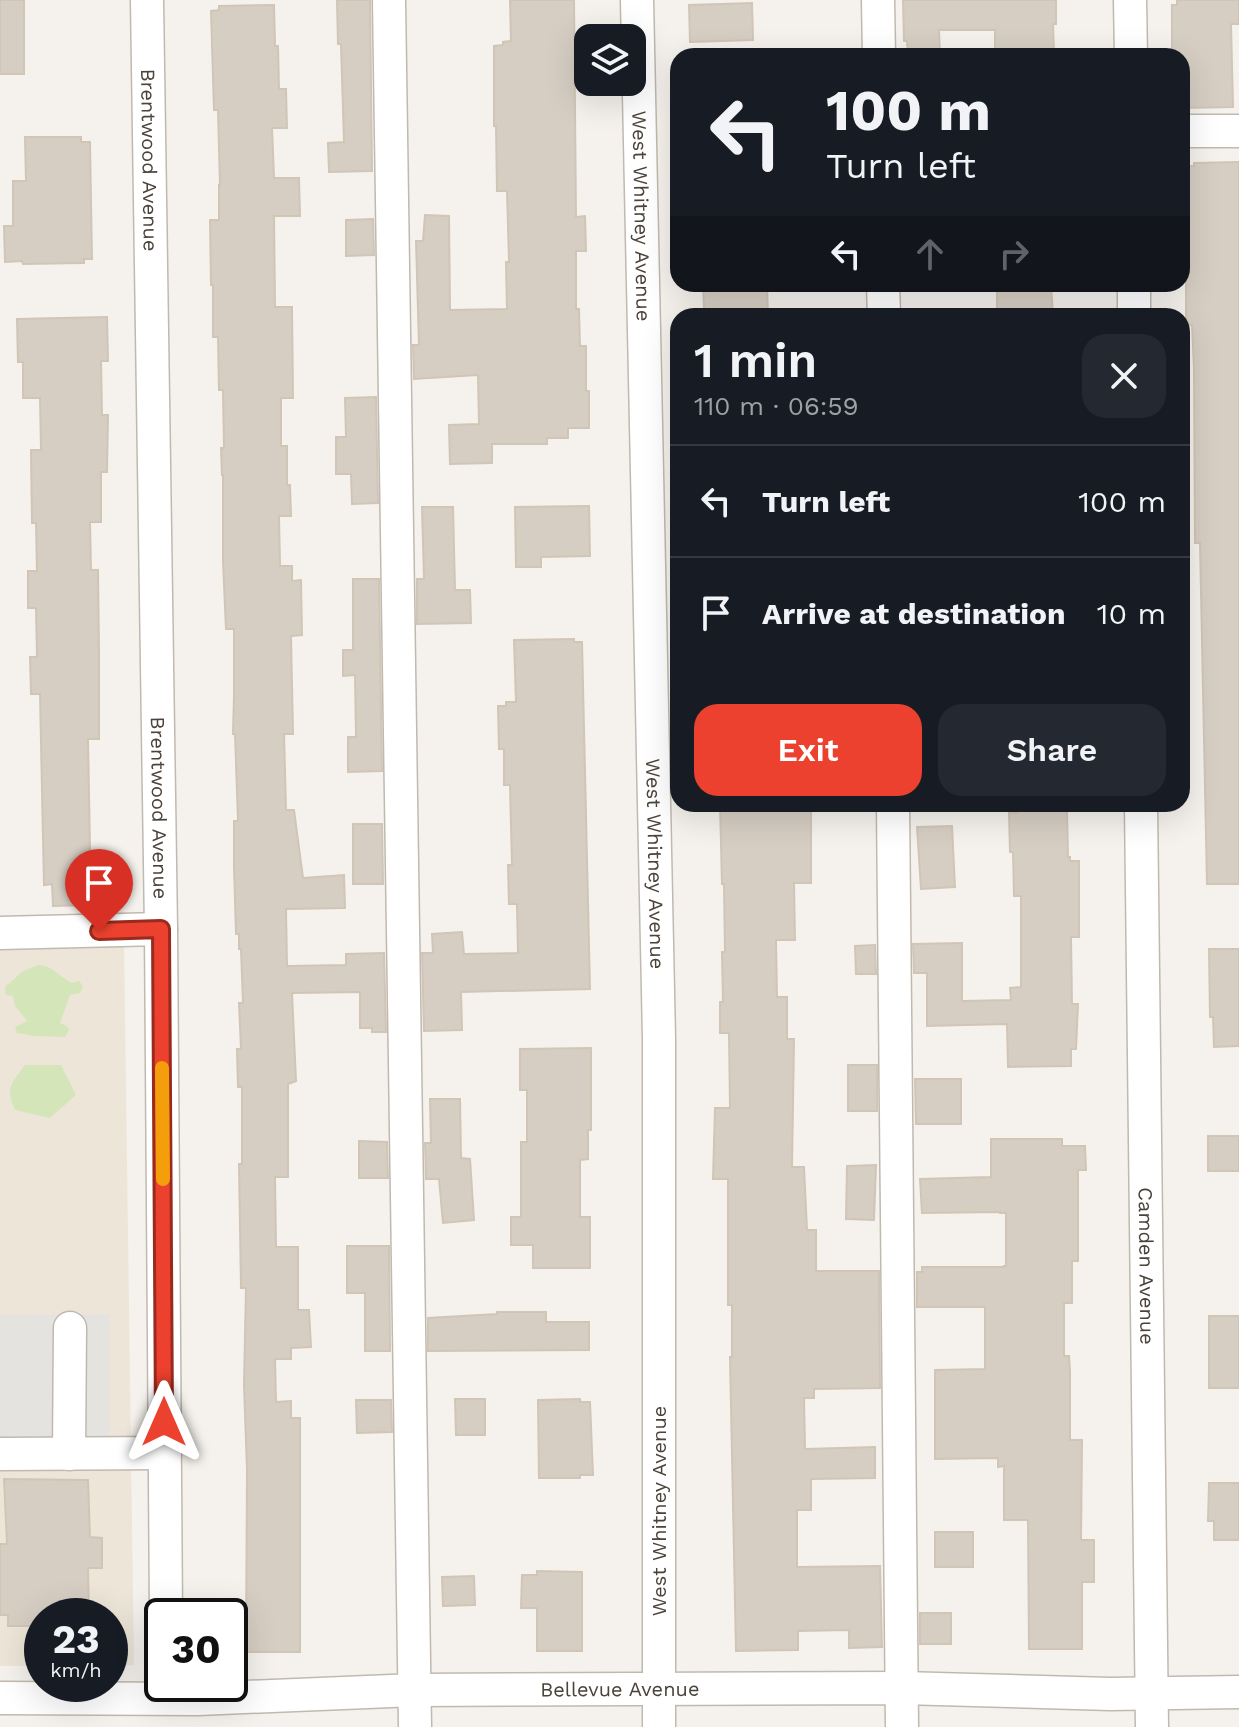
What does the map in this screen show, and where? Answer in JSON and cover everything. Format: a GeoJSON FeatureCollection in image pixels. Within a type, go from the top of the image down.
{"type":"FeatureCollection","features":[{"type":"Feature","properties":{"kind":"street","name":"Brentwood Avenue"},"geometry":{"type":"LineString","coordinates":[[147,0],[161,929],[166,1598]]}},
{"type":"Feature","properties":{"kind":"street"},"geometry":{"type":"LineString","coordinates":[[389,0],[415,1727]]}},
{"type":"Feature","properties":{"kind":"street","name":"West Whitney Avenue"},"geometry":{"type":"LineString","coordinates":[[637,0],[658,1023],[659,1727]]}},
{"type":"Feature","properties":{"kind":"street"},"geometry":{"type":"LineString","coordinates":[[878,0],[879,48]]}},
{"type":"Feature","properties":{"kind":"street"},"geometry":{"type":"LineString","coordinates":[[1130,0],[1131,48]]}},
{"type":"Feature","properties":{"kind":"street"},"geometry":{"type":"LineString","coordinates":[[1190,131],[1239,131]]}},
{"type":"Feature","properties":{"kind":"street"},"geometry":{"type":"LineString","coordinates":[[893,812],[902,1727]]}},
{"type":"Feature","properties":{"kind":"street","name":"Camden Avenue"},"geometry":{"type":"LineString","coordinates":[[1141,812],[1152,1727]]}},
{"type":"Feature","properties":{"kind":"street"},"geometry":{"type":"LineString","coordinates":[[0,933],[161,929]]}},
{"type":"Feature","properties":{"kind":"street"},"geometry":{"type":"LineString","coordinates":[[69,1454],[70,1328]]}},
{"type":"Feature","properties":{"kind":"street"},"geometry":{"type":"LineString","coordinates":[[0,1454],[165,1453]]}},
{"type":"Feature","properties":{"kind":"street","name":"Bellevue Avenue"},"geometry":{"type":"LineString","coordinates":[[0,1698],[167,1703],[415,1690],[902,1688],[1152,1694],[1239,1692]]}},
{"type":"Feature","properties":{"kind":"shaded area"},"geometry":{"type":"Polygon","coordinates":[[[124,942],[134,1665],[128,1665],[128,1598],[24,1598],[24,1666],[0,1666],[0,946],[124,942]]]}},
{"type":"Feature","properties":{"kind":"shaded area"},"geometry":{"type":"Polygon","coordinates":[[[109,1314],[109,1435],[113,1440],[0,1460],[0,1315],[109,1314]]]}},
{"type":"Feature","properties":{"kind":"green space"},"geometry":{"type":"Polygon","coordinates":[[[38,965],[52,969],[72,983],[79,981],[83,986],[80,993],[70,995],[60,1023],[69,1030],[65,1037],[17,1033],[15,1027],[27,1021],[15,1006],[13,996],[6,995],[5,987],[23,971],[38,965]]]}},
{"type":"Feature","properties":{"kind":"green space"},"geometry":{"type":"Polygon","coordinates":[[[25,1065],[61,1065],[76,1095],[50,1118],[15,1110],[10,1090],[25,1065]]]}},
{"type":"Feature","properties":{"kind":"building"},"geometry":{"type":"Polygon","coordinates":[[[0,0],[24,0],[24,74],[0,74],[0,0]]]}},
{"type":"Feature","properties":{"kind":"building"},"geometry":{"type":"Polygon","coordinates":[[[337,0],[370,0],[372,171],[329,172],[328,143],[344,142],[337,0]]]}},
{"type":"Feature","properties":{"kind":"building"},"geometry":{"type":"Polygon","coordinates":[[[510,0],[574,0],[576,217],[585,216],[586,251],[576,251],[576,309],[579,309],[580,346],[586,346],[589,428],[568,428],[568,438],[547,438],[547,444],[492,444],[492,463],[450,464],[449,425],[479,424],[478,375],[414,379],[413,345],[419,345],[416,241],[423,241],[425,215],[449,216],[450,310],[507,309],[507,191],[497,191],[494,46],[511,41],[510,0]]]}},
{"type":"Feature","properties":{"kind":"building"},"geometry":{"type":"Polygon","coordinates":[[[903,0],[1056,0],[1054,48],[995,48],[995,30],[939,30],[940,48],[907,48],[907,41],[904,41],[903,0]]]}},
{"type":"Feature","properties":{"kind":"building"},"geometry":{"type":"Polygon","coordinates":[[[1177,0],[1239,0],[1239,24],[1231,24],[1233,107],[1190,108],[1190,48],[1172,48],[1172,5],[1177,5],[1177,0]]]}},
{"type":"Feature","properties":{"kind":"building"},"geometry":{"type":"Polygon","coordinates":[[[752,3],[753,40],[690,42],[689,5],[752,3]]]}},
{"type":"Feature","properties":{"kind":"building"},"geometry":{"type":"Polygon","coordinates":[[[274,5],[279,89],[286,89],[287,128],[272,128],[274,178],[299,178],[300,216],[274,216],[275,307],[292,307],[293,398],[281,398],[281,446],[287,446],[291,516],[279,516],[280,566],[292,566],[292,581],[301,580],[302,635],[291,636],[293,734],[284,734],[286,810],[294,810],[303,878],[344,875],[345,908],[286,909],[287,966],[346,965],[346,954],[384,953],[386,1032],[360,1028],[360,992],[292,993],[296,1081],[288,1084],[288,1177],[275,1177],[276,1247],[298,1247],[298,1310],[309,1310],[311,1347],[291,1348],[291,1359],[275,1359],[276,1402],[291,1401],[291,1418],[300,1418],[300,1652],[248,1652],[244,1385],[246,1288],[241,1288],[239,1164],[242,1164],[242,1087],[238,1087],[237,1049],[241,1049],[239,1003],[243,1003],[241,949],[239,934],[236,934],[234,866],[234,821],[238,821],[233,734],[234,629],[226,629],[221,448],[224,448],[223,390],[219,390],[218,337],[213,337],[211,285],[210,220],[219,220],[220,185],[211,11],[219,10],[219,6],[274,5]]]}},
{"type":"Feature","properties":{"kind":"building"},"geometry":{"type":"Polygon","coordinates":[[[25,137],[81,137],[81,142],[90,142],[92,259],[84,259],[84,263],[5,262],[4,226],[13,226],[13,181],[26,181],[25,137]]]}},
{"type":"Feature","properties":{"kind":"building"},"geometry":{"type":"Polygon","coordinates":[[[1239,162],[1239,884],[1207,884],[1200,543],[1195,543],[1194,369],[1190,308],[1186,308],[1186,292],[1190,292],[1190,166],[1194,163],[1239,162]]]}},
{"type":"Feature","properties":{"kind":"building"},"geometry":{"type":"Polygon","coordinates":[[[373,219],[374,255],[346,256],[346,220],[373,219]]]}},
{"type":"Feature","properties":{"kind":"building"},"geometry":{"type":"Polygon","coordinates":[[[703,292],[767,292],[768,308],[704,308],[703,292]]]}},
{"type":"Feature","properties":{"kind":"building"},"geometry":{"type":"Polygon","coordinates":[[[997,292],[1052,292],[1052,308],[997,308],[997,292]]]}},
{"type":"Feature","properties":{"kind":"building"},"geometry":{"type":"Polygon","coordinates":[[[107,317],[108,361],[101,361],[102,415],[108,415],[107,472],[101,472],[101,522],[90,522],[91,570],[98,570],[99,651],[99,739],[88,739],[91,905],[53,906],[52,884],[44,885],[40,694],[31,694],[30,657],[37,657],[36,608],[28,608],[28,571],[37,571],[36,523],[32,523],[31,450],[41,450],[40,398],[23,398],[23,362],[18,362],[17,319],[107,317]]]}},
{"type":"Feature","properties":{"kind":"building"},"geometry":{"type":"Polygon","coordinates":[[[376,397],[378,503],[352,504],[351,474],[336,474],[336,437],[346,437],[345,398],[376,397]]]}},
{"type":"Feature","properties":{"kind":"building"},"geometry":{"type":"Polygon","coordinates":[[[589,506],[590,556],[541,557],[541,567],[516,567],[515,507],[589,506]]]}},
{"type":"Feature","properties":{"kind":"building"},"geometry":{"type":"Polygon","coordinates":[[[422,507],[453,507],[455,590],[470,590],[471,623],[417,624],[417,579],[424,579],[422,507]]]}},
{"type":"Feature","properties":{"kind":"building"},"geometry":{"type":"Polygon","coordinates":[[[353,579],[379,579],[382,771],[348,772],[348,737],[356,737],[355,675],[343,676],[343,650],[353,650],[353,579]]]}},
{"type":"Feature","properties":{"kind":"building"},"geometry":{"type":"Polygon","coordinates":[[[574,639],[574,642],[582,642],[590,989],[461,992],[462,1030],[424,1031],[422,953],[433,953],[432,934],[462,932],[464,954],[518,953],[517,904],[509,904],[508,865],[512,865],[510,785],[504,785],[504,749],[499,749],[498,706],[516,702],[514,640],[574,639]]]}},
{"type":"Feature","properties":{"kind":"building"},"geometry":{"type":"Polygon","coordinates":[[[720,812],[811,812],[811,883],[794,883],[795,940],[776,940],[777,997],[787,997],[787,1039],[794,1039],[792,1167],[804,1167],[807,1230],[816,1230],[816,1271],[879,1271],[880,1388],[814,1389],[814,1398],[804,1398],[805,1449],[875,1447],[875,1478],[811,1479],[811,1510],[797,1510],[797,1567],[880,1566],[882,1647],[849,1648],[849,1630],[798,1631],[798,1650],[736,1651],[728,1179],[713,1179],[715,1108],[730,1108],[729,1033],[720,1033],[722,952],[725,952],[720,812]]]}},
{"type":"Feature","properties":{"kind":"building"},"geometry":{"type":"Polygon","coordinates":[[[1067,812],[1068,857],[1070,861],[1079,861],[1079,937],[1071,937],[1072,1004],[1078,1004],[1076,1049],[1071,1049],[1071,1066],[1008,1067],[1007,1024],[927,1026],[927,973],[914,973],[913,944],[962,943],[962,1001],[1011,1000],[1010,988],[1021,987],[1021,896],[1014,896],[1009,813],[1067,812]]]}},
{"type":"Feature","properties":{"kind":"building"},"geometry":{"type":"Polygon","coordinates":[[[353,824],[382,824],[383,884],[353,884],[353,824]]]}},
{"type":"Feature","properties":{"kind":"building"},"geometry":{"type":"Polygon","coordinates":[[[952,826],[955,887],[921,889],[917,827],[952,826]]]}},
{"type":"Feature","properties":{"kind":"building"},"geometry":{"type":"Polygon","coordinates":[[[875,945],[876,974],[856,974],[855,946],[875,945]]]}},
{"type":"Feature","properties":{"kind":"building"},"geometry":{"type":"Polygon","coordinates":[[[1209,949],[1239,949],[1239,1046],[1214,1047],[1213,1017],[1210,1017],[1209,949]]]}},
{"type":"Feature","properties":{"kind":"building"},"geometry":{"type":"Polygon","coordinates":[[[591,1048],[591,1130],[588,1130],[588,1159],[580,1160],[580,1217],[590,1217],[590,1268],[533,1268],[533,1245],[511,1245],[511,1217],[521,1217],[521,1142],[527,1142],[527,1090],[520,1090],[520,1049],[591,1048]]]}},
{"type":"Feature","properties":{"kind":"building"},"geometry":{"type":"Polygon","coordinates":[[[848,1065],[877,1065],[877,1111],[848,1111],[848,1065]]]}},
{"type":"Feature","properties":{"kind":"building"},"geometry":{"type":"Polygon","coordinates":[[[915,1079],[961,1079],[961,1124],[916,1124],[915,1079]]]}},
{"type":"Feature","properties":{"kind":"building"},"geometry":{"type":"Polygon","coordinates":[[[430,1099],[460,1099],[461,1158],[470,1159],[474,1220],[443,1223],[439,1179],[426,1179],[425,1143],[431,1143],[430,1099]]]}},
{"type":"Feature","properties":{"kind":"building"},"geometry":{"type":"Polygon","coordinates":[[[1208,1136],[1239,1136],[1239,1171],[1208,1171],[1208,1136]]]}},
{"type":"Feature","properties":{"kind":"building"},"geometry":{"type":"Polygon","coordinates":[[[991,1139],[1062,1139],[1062,1146],[1085,1146],[1086,1170],[1078,1170],[1078,1261],[1072,1261],[1072,1303],[1064,1303],[1064,1356],[1069,1356],[1070,1372],[1070,1440],[1082,1440],[1081,1540],[1094,1540],[1094,1582],[1082,1582],[1082,1649],[1029,1649],[1028,1520],[1004,1520],[1004,1466],[998,1467],[998,1458],[935,1459],[935,1370],[985,1369],[985,1307],[917,1307],[917,1272],[922,1272],[922,1267],[1006,1266],[1006,1213],[922,1213],[920,1179],[991,1177],[991,1139]]]}},
{"type":"Feature","properties":{"kind":"building"},"geometry":{"type":"Polygon","coordinates":[[[359,1141],[387,1142],[388,1178],[359,1178],[359,1141]]]}},
{"type":"Feature","properties":{"kind":"building"},"geometry":{"type":"Polygon","coordinates":[[[876,1165],[874,1220],[846,1219],[847,1166],[876,1165]]]}},
{"type":"Feature","properties":{"kind":"building"},"geometry":{"type":"Polygon","coordinates":[[[347,1246],[389,1246],[390,1351],[365,1351],[365,1293],[347,1293],[347,1246]]]}},
{"type":"Feature","properties":{"kind":"building"},"geometry":{"type":"Polygon","coordinates":[[[497,1312],[546,1312],[546,1322],[589,1322],[589,1350],[428,1351],[428,1318],[497,1312]]]}},
{"type":"Feature","properties":{"kind":"building"},"geometry":{"type":"Polygon","coordinates":[[[1209,1316],[1239,1316],[1239,1388],[1209,1388],[1209,1316]]]}},
{"type":"Feature","properties":{"kind":"building"},"geometry":{"type":"Polygon","coordinates":[[[455,1399],[485,1399],[485,1435],[456,1435],[455,1399]]]}},
{"type":"Feature","properties":{"kind":"building"},"geometry":{"type":"Polygon","coordinates":[[[580,1399],[580,1402],[590,1402],[593,1475],[539,1478],[538,1400],[580,1399]]]}},
{"type":"Feature","properties":{"kind":"building"},"geometry":{"type":"Polygon","coordinates":[[[356,1400],[391,1400],[392,1432],[357,1433],[356,1400]]]}},
{"type":"Feature","properties":{"kind":"building"},"geometry":{"type":"Polygon","coordinates":[[[4,1479],[88,1480],[90,1537],[102,1538],[102,1568],[88,1568],[89,1598],[24,1598],[24,1626],[8,1626],[8,1615],[0,1615],[0,1544],[7,1544],[4,1479]]]}},
{"type":"Feature","properties":{"kind":"building"},"geometry":{"type":"Polygon","coordinates":[[[1209,1483],[1239,1483],[1239,1540],[1214,1540],[1214,1521],[1208,1521],[1209,1483]]]}},
{"type":"Feature","properties":{"kind":"building"},"geometry":{"type":"Polygon","coordinates":[[[935,1532],[973,1532],[973,1567],[935,1567],[935,1532]]]}},
{"type":"Feature","properties":{"kind":"building"},"geometry":{"type":"Polygon","coordinates":[[[537,1571],[582,1572],[582,1651],[537,1651],[537,1608],[521,1608],[522,1575],[537,1575],[537,1571]]]}},
{"type":"Feature","properties":{"kind":"building"},"geometry":{"type":"Polygon","coordinates":[[[474,1576],[475,1605],[443,1606],[442,1577],[474,1576]]]}},
{"type":"Feature","properties":{"kind":"building"},"geometry":{"type":"Polygon","coordinates":[[[920,1613],[951,1613],[951,1644],[920,1644],[920,1613]]]}},
{"type":"Feature","properties":{"kind":"slow traffic"},"geometry":{"type":"LineString","coordinates":[[162,1068],[163,1179]]}},
{"type":"Feature","properties":{"kind":"route"},"geometry":{"type":"LineString","coordinates":[[99,931],[161,929],[164,1422]]}}]}
